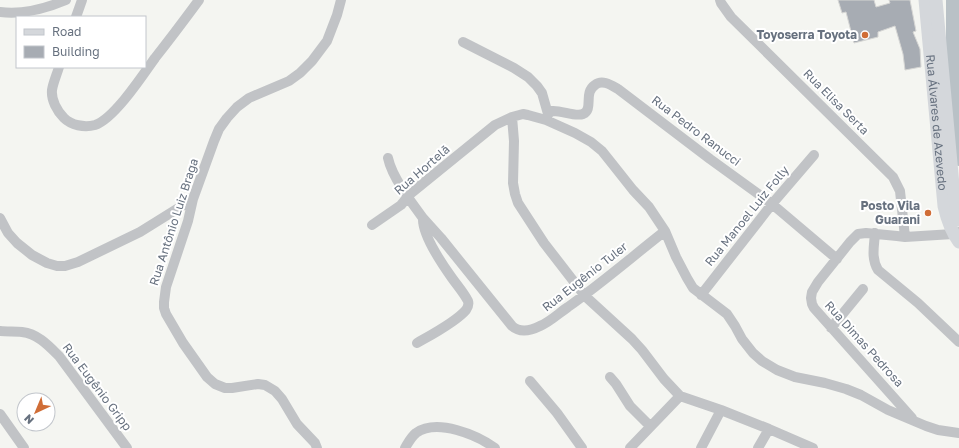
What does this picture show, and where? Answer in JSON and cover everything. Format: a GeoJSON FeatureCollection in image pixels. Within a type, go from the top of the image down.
{"type":"FeatureCollection","features":[{"type":"Feature","properties":{"kind":"main road","name":"Rua Álvares de Azevedo"},"geometry":{"type":"LineString","coordinates":[[925,0],[944,206],[947,218],[957,236]]}},
{"type":"Feature","properties":{"kind":"main road","name":"Rua Álvares de Azevedo"},"geometry":{"type":"LineString","coordinates":[[936,0],[954,196],[959,220]]}},
{"type":"Feature","properties":{"kind":"street"},"geometry":{"type":"LineString","coordinates":[[0,12],[35,14],[41,9],[66,0]]}},
{"type":"Feature","properties":{"kind":"street"},"geometry":{"type":"LineString","coordinates":[[76,16],[82,0]]}},
{"type":"Feature","properties":{"kind":"street"},"geometry":{"type":"LineString","coordinates":[[59,68],[52,91],[54,104],[60,114],[68,122],[76,125],[95,125],[116,110],[199,0]]}},
{"type":"Feature","properties":{"kind":"street","name":"Rua Antônio Luiz Braga"},"geometry":{"type":"LineString","coordinates":[[317,448],[297,424],[282,399],[275,391],[265,385],[258,384],[225,388],[215,384],[207,377],[183,343],[166,314],[164,302],[166,286],[188,221],[193,199],[219,129],[237,107],[249,98],[289,81],[312,61],[327,41],[338,15],[341,0]]}},
{"type":"Feature","properties":{"kind":"street","name":"Rua Elisa Serta"},"geometry":{"type":"LineString","coordinates":[[720,0],[723,7],[731,17],[893,177],[900,191],[905,237]]}},
{"type":"Feature","properties":{"kind":"street"},"geometry":{"type":"LineString","coordinates":[[463,42],[514,68],[528,77],[542,93],[547,117]]}},
{"type":"Feature","properties":{"kind":"street","name":"Rua Pedro Ranucci"},"geometry":{"type":"LineString","coordinates":[[547,117],[554,110],[582,115],[588,110],[589,94],[592,87],[597,83],[602,82],[618,88],[710,159],[772,204],[837,259]]}},
{"type":"Feature","properties":{"kind":"street"},"geometry":{"type":"LineString","coordinates":[[813,448],[800,445],[769,429],[680,396],[664,379],[632,339],[585,296],[544,243],[518,203],[512,183],[514,141],[512,117],[528,115],[547,117],[591,142],[602,151],[633,190],[649,207],[666,231],[676,257],[693,288],[727,314],[742,339],[753,353],[762,361],[777,370],[795,377],[826,383],[846,389],[861,395],[888,410],[926,426],[938,430],[959,433]]}},
{"type":"Feature","properties":{"kind":"street","name":"Rua Hortelã"},"geometry":{"type":"LineString","coordinates":[[372,225],[400,205],[495,125],[512,117]]}},
{"type":"Feature","properties":{"kind":"street","name":"Rua Manoel Luiz Folly"},"geometry":{"type":"LineString","coordinates":[[701,295],[772,204],[814,155]]}},
{"type":"Feature","properties":{"kind":"street","name":"Rua Eugênio Tuler"},"geometry":{"type":"LineString","coordinates":[[388,158],[390,166],[408,197],[423,218],[441,238],[501,313],[517,330],[528,330],[546,324],[585,296],[666,231]]}},
{"type":"Feature","properties":{"kind":"street"},"geometry":{"type":"LineString","coordinates":[[0,218],[4,232],[32,255],[47,263],[57,266],[65,266],[78,262],[140,232],[193,199]]}},
{"type":"Feature","properties":{"kind":"street","name":"Rua Eugênio Tuler"},"geometry":{"type":"LineString","coordinates":[[418,343],[460,315],[466,309],[468,304],[468,301],[460,288],[436,254],[423,226],[423,218]]}},
{"type":"Feature","properties":{"kind":"street","name":"Rua Dimas Pedrosa"},"geometry":{"type":"LineString","coordinates":[[875,233],[862,233],[854,237],[818,282],[812,292],[812,304],[831,328],[915,421]]}},
{"type":"Feature","properties":{"kind":"street"},"geometry":{"type":"LineString","coordinates":[[957,236],[905,237],[875,233],[873,259],[878,270],[918,303],[959,342]]}},
{"type":"Feature","properties":{"kind":"street"},"geometry":{"type":"LineString","coordinates":[[831,328],[863,289]]}},
{"type":"Feature","properties":{"kind":"street","name":"Rua Eugênio Gripp"},"geometry":{"type":"LineString","coordinates":[[0,332],[23,332],[35,335],[46,343],[58,356],[126,448]]}},
{"type":"Feature","properties":{"kind":"street"},"geometry":{"type":"LineString","coordinates":[[610,377],[630,406],[650,426]]}},
{"type":"Feature","properties":{"kind":"street"},"geometry":{"type":"LineString","coordinates":[[530,381],[557,413],[582,448]]}},
{"type":"Feature","properties":{"kind":"street"},"geometry":{"type":"LineString","coordinates":[[630,448],[680,396]]}},
{"type":"Feature","properties":{"kind":"street"},"geometry":{"type":"LineString","coordinates":[[701,448],[721,410]]}},
{"type":"Feature","properties":{"kind":"street"},"geometry":{"type":"LineString","coordinates":[[0,414],[24,448]]}},
{"type":"Feature","properties":{"kind":"street"},"geometry":{"type":"LineString","coordinates":[[405,448],[416,433],[423,429],[439,427],[453,429],[477,437],[495,448]]}},
{"type":"Feature","properties":{"kind":"street"},"geometry":{"type":"LineString","coordinates":[[758,448],[769,429]]}},
{"type":"Feature","properties":{"kind":"building","name":"Toyoserra Toyota"},"geometry":{"type":"Polygon","coordinates":[[[838,0],[874,0],[876,7],[890,3],[889,0],[910,0],[916,31],[913,32],[920,49],[921,67],[905,70],[903,54],[895,26],[878,32],[878,37],[854,43],[846,12],[842,13],[838,0]]]}},
{"type":"Feature","properties":{"kind":"waterway"},"geometry":{"type":"LineString","coordinates":[[953,0],[953,74],[959,159]]}},
{"type":"Feature","properties":{"kind":"place","name":"Toyoserra Toyota"},"geometry":{"type":"Point","coordinates":[865,35]}},
{"type":"Feature","properties":{"kind":"place","name":"Posto Vila Guarani"},"geometry":{"type":"Point","coordinates":[928,213]}}]}
